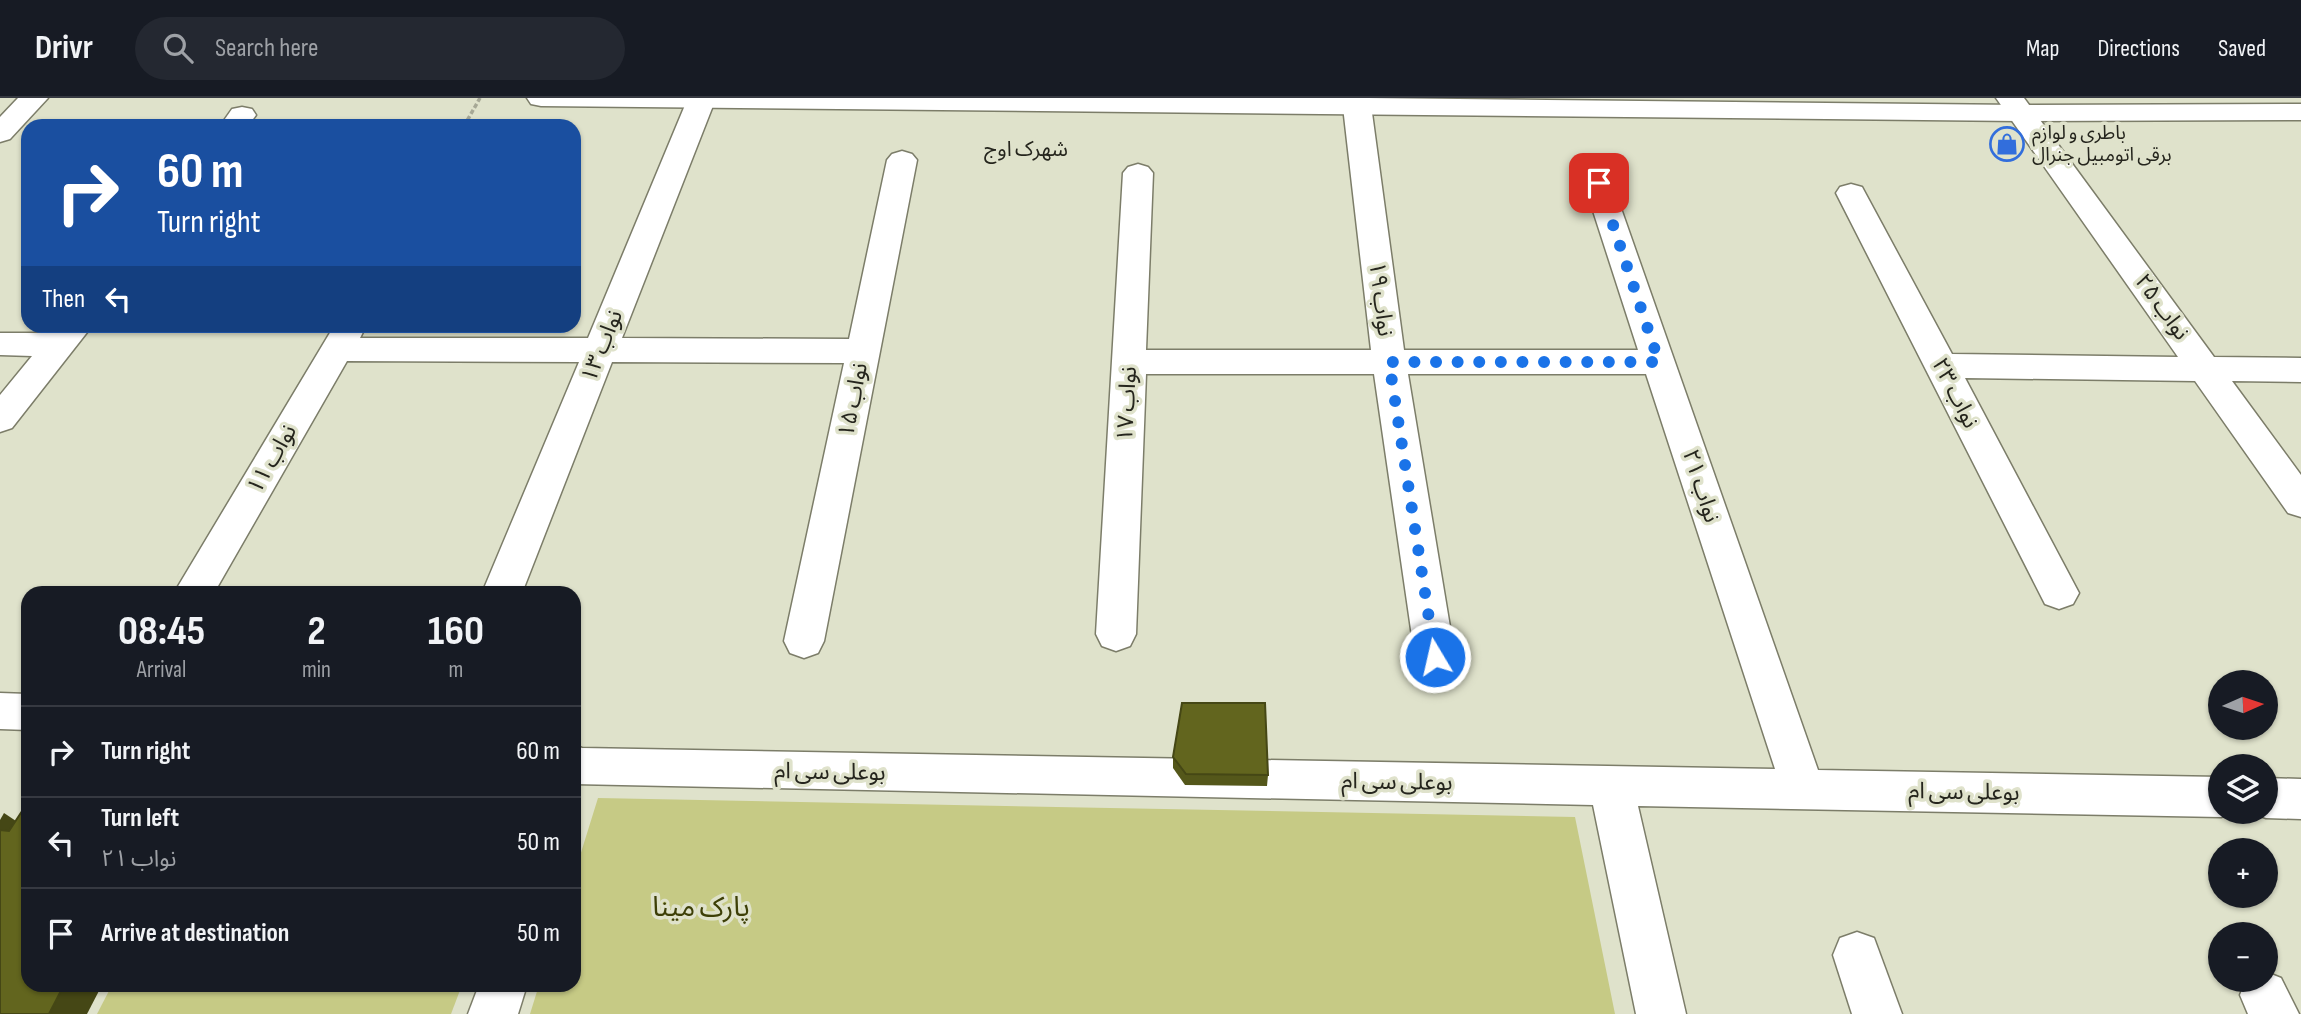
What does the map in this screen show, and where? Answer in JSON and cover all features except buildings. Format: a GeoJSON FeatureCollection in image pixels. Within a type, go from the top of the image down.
{"type":"FeatureCollection","features":[{"type":"Feature","properties":{"kind":"street"},"geometry":{"type":"LineString","coordinates":[[0,133],[34,98]]}},
{"type":"Feature","properties":{"kind":"street"},"geometry":{"type":"LineString","coordinates":[[541,98],[2015,106],[2301,112]]}},
{"type":"Feature","properties":{"kind":"street","name":"نواب ۱۳"},"geometry":{"type":"LineString","coordinates":[[505,586],[702,99]]}},
{"type":"Feature","properties":{"kind":"street","name":"نواب ۱۹"},"geometry":{"type":"LineString","coordinates":[[1356,102],[1389,362],[1435,657]]}},
{"type":"Feature","properties":{"kind":"street","name":"نواب ۲۵"},"geometry":{"type":"LineString","coordinates":[[2015,106],[2301,503]]}},
{"type":"Feature","properties":{"kind":"street","name":"نواب ۱۵"},"geometry":{"type":"LineString","coordinates":[[804,640],[902,160]]}},
{"type":"Feature","properties":{"kind":"street","name":"نواب ۱۷"},"geometry":{"type":"LineString","coordinates":[[1116,634],[1138,173]]}},
{"type":"Feature","properties":{"kind":"street","name":"نواب ۲۱"},"geometry":{"type":"LineString","coordinates":[[1599,183],[1802,789]]}},
{"type":"Feature","properties":{"kind":"street","name":"نواب ۲۳"},"geometry":{"type":"LineString","coordinates":[[1851,193],[2059,593]]}},
{"type":"Feature","properties":{"kind":"street"},"geometry":{"type":"LineString","coordinates":[[0,345],[67,335]]}},
{"type":"Feature","properties":{"kind":"street"},"geometry":{"type":"LineString","coordinates":[[0,419],[67,335]]}},
{"type":"Feature","properties":{"kind":"street"},"geometry":{"type":"LineString","coordinates":[[344,337],[600,350],[863,351]]}},
{"type":"Feature","properties":{"kind":"street","name":"نواب ۱۱"},"geometry":{"type":"LineString","coordinates":[[198,586],[344,337]]}},
{"type":"Feature","properties":{"kind":"street"},"geometry":{"type":"LineString","coordinates":[[1129,362],[1659,362]]}},
{"type":"Feature","properties":{"kind":"street"},"geometry":{"type":"LineString","coordinates":[[1941,366],[2301,370]]}},
{"type":"Feature","properties":{"kind":"street"},"geometry":{"type":"LineString","coordinates":[[0,711],[21,712]]}},
{"type":"Feature","properties":{"kind":"street","name":"بوعلی سی ام"},"geometry":{"type":"LineString","coordinates":[[581,771],[2208,797]]}},
{"type":"Feature","properties":{"kind":"street"},"geometry":{"type":"LineString","coordinates":[[1611,786],[1661,1014]]}},
{"type":"Feature","properties":{"kind":"street"},"geometry":{"type":"LineString","coordinates":[[2278,798],[2301,799]]}},
{"type":"Feature","properties":{"kind":"street"},"geometry":{"type":"LineString","coordinates":[[1857,955],[1877,1014]]}},
{"type":"Feature","properties":{"kind":"street"},"geometry":{"type":"LineString","coordinates":[[493,1014],[501,992]]}},
{"type":"Feature","properties":{"kind":"path"},"geometry":{"type":"LineString","coordinates":[[468,119],[480,98]]}},
{"type":"Feature","properties":{"kind":"green space","name":"پارک مینا"},"geometry":{"type":"Polygon","coordinates":[[[598,798],[1575,817],[1615,1014],[530,1014],[537,992],[581,992],[581,853],[598,798]]]}},
{"type":"Feature","properties":{"kind":"green space"},"geometry":{"type":"Polygon","coordinates":[[[108,992],[459,992],[451,1014],[97,1014],[108,992]]]}},
{"type":"Feature","properties":{"kind":"place","name":"باطری و لوازم برقی اتومبیل جنرال"},"geometry":{"type":"Point","coordinates":[2007,144]}},
{"type":"Feature","properties":{"kind":"district","name":"شهرک اوج"},"geometry":{"type":"Point","coordinates":[1026,149]}},
{"type":"Feature","properties":{"kind":"route"},"geometry":{"type":"LineString","coordinates":[[1435,657],[1389,362],[1659,362],[1599,183]]}}]}
